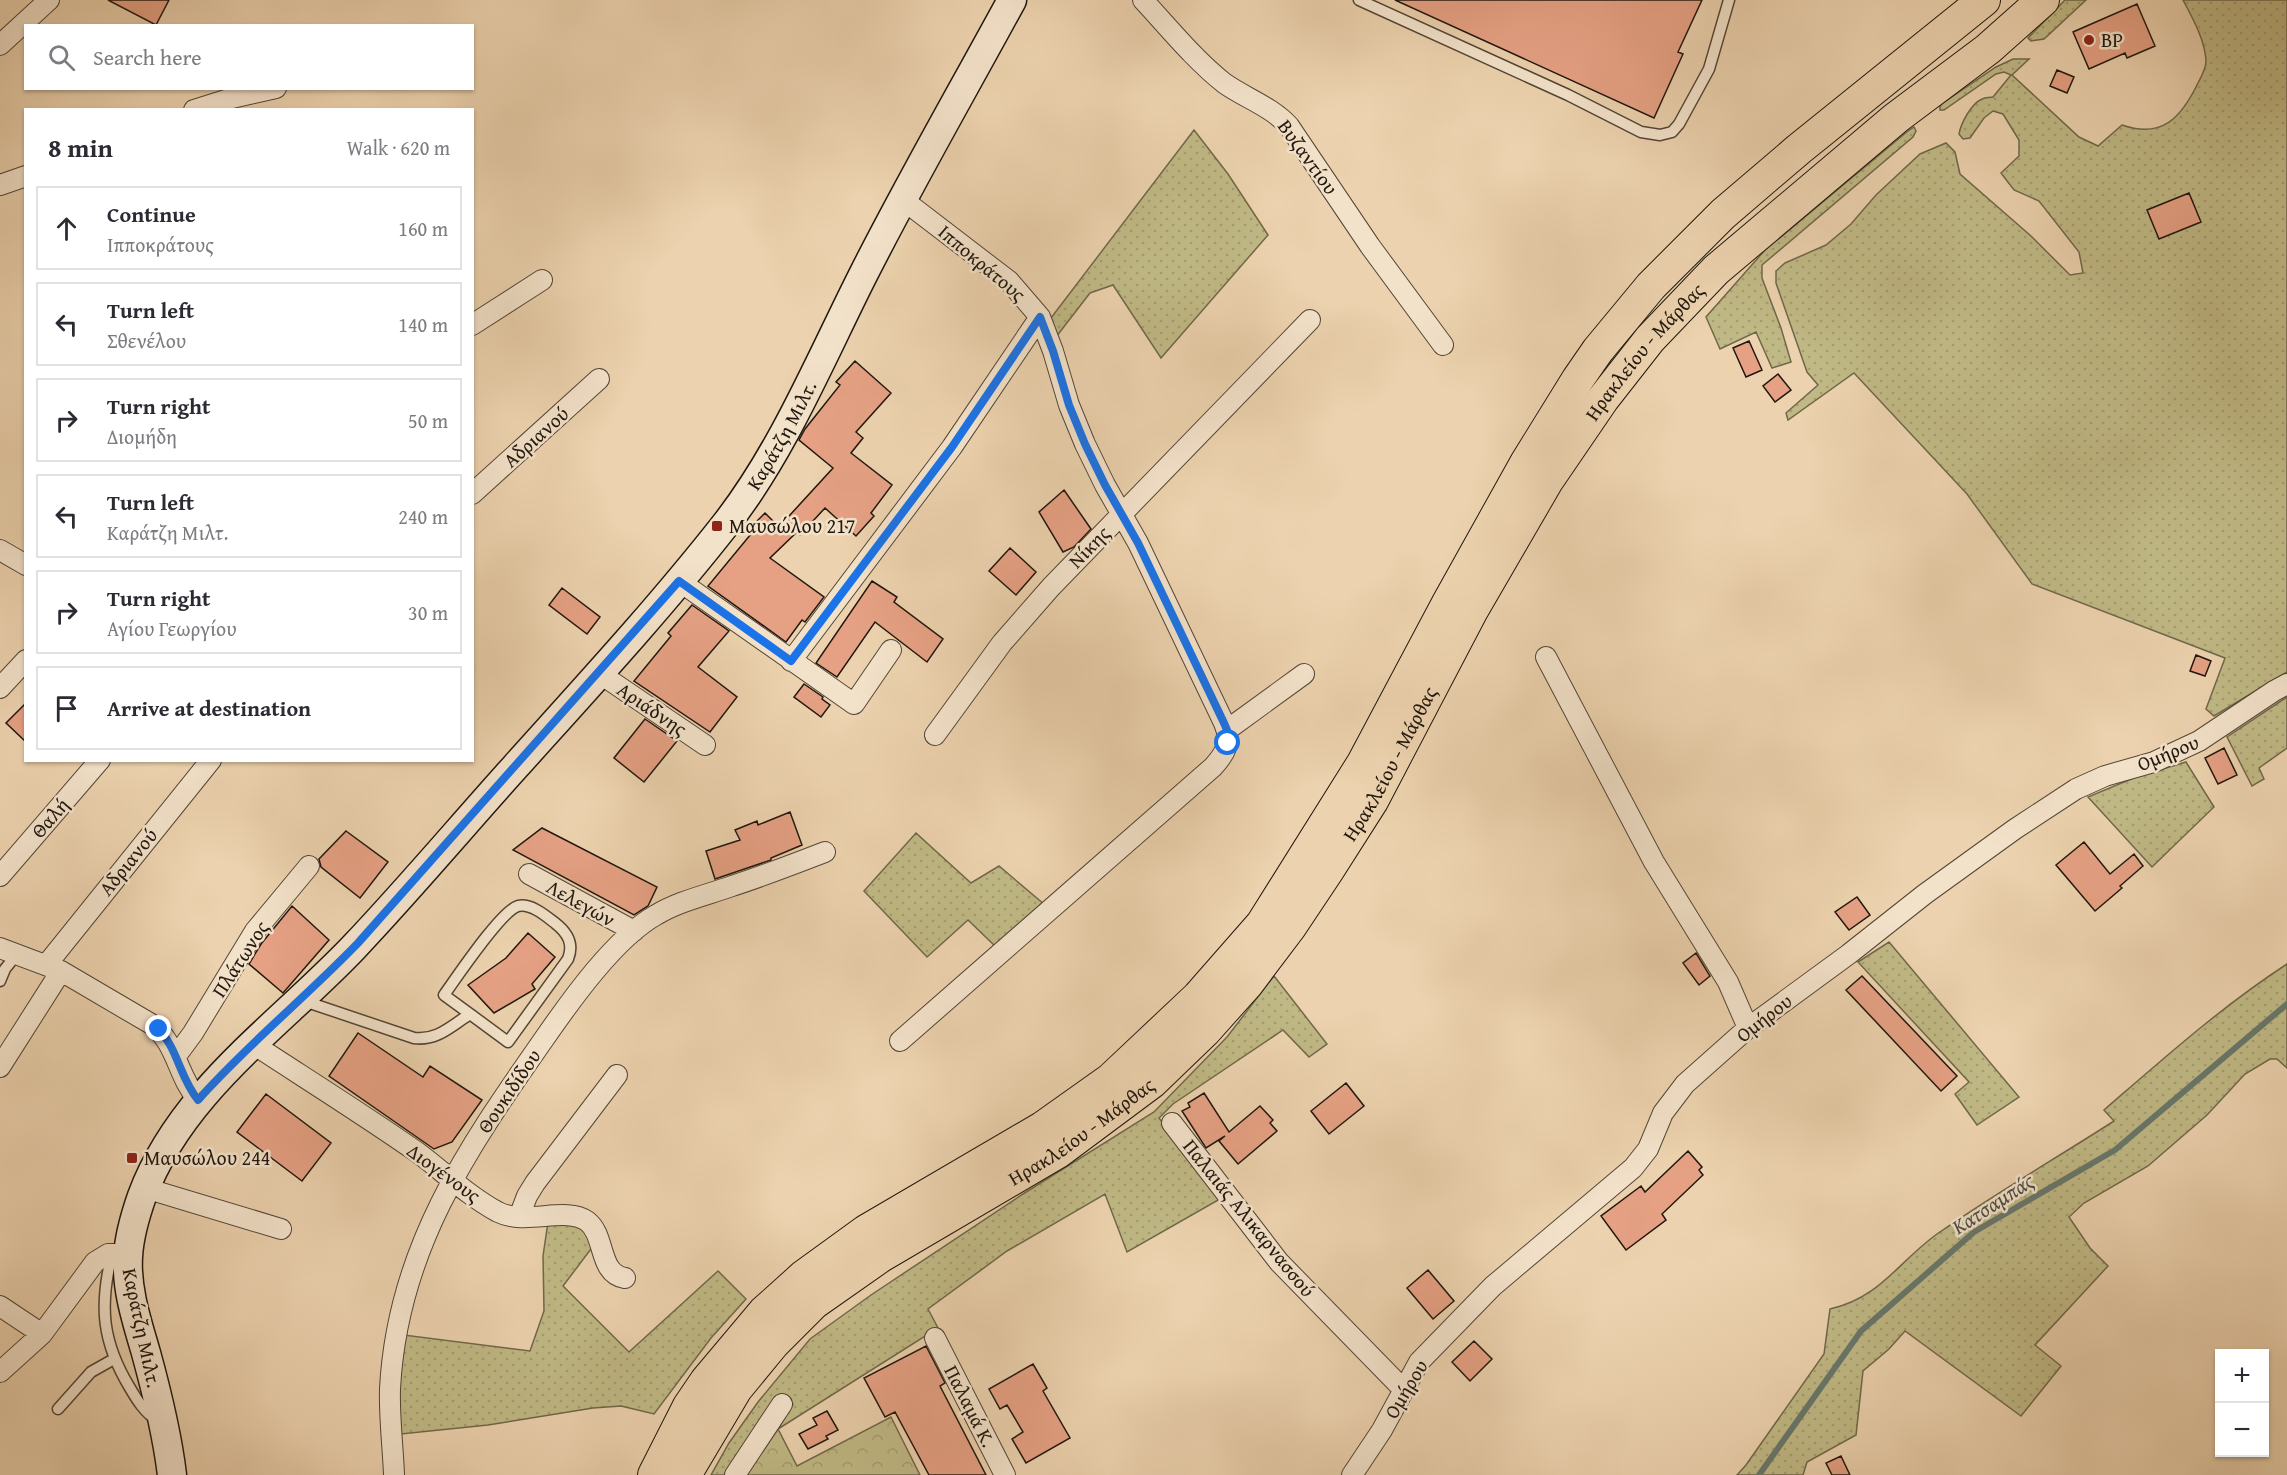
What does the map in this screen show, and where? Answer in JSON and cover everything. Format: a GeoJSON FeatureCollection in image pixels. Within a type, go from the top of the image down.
{"type":"FeatureCollection","features":[{"type":"Feature","properties":{"kind":"main road","name":"Ηρακλείου - Μάρθας"},"geometry":{"type":"LineString","coordinates":[[654,1475],[689,1406],[706,1381],[764,1312],[804,1276],[866,1231],[1042,1128],[1111,1078],[1198,998],[1262,924],[1363,763],[1526,463],[1598,350],[1652,286],[1723,214],[1782,163],[1984,0]]}},
{"type":"Feature","properties":{"kind":"main road","name":"Ηρακλείου - Μάρθας"},"geometry":{"type":"LineString","coordinates":[[685,1475],[722,1410],[751,1370],[778,1338],[814,1303],[881,1256],[1058,1152],[1152,1082],[1205,1031],[1247,984],[1290,927],[1372,801],[1471,612],[1547,481],[1603,399],[1650,339],[1716,270],[1896,118],[1988,49],[2043,0]]}},
{"type":"Feature","properties":{"kind":"street"},"geometry":{"type":"LineString","coordinates":[[0,45],[50,0]]}},
{"type":"Feature","properties":{"kind":"street","name":"Βυζαντίου"},"geometry":{"type":"LineString","coordinates":[[1143,0],[1208,69],[1231,87],[1276,114],[1290,126],[1370,246],[1443,345]]}},
{"type":"Feature","properties":{"kind":"street","name":"Καράτζη Μιλτ."},"geometry":{"type":"LineString","coordinates":[[172,1475],[163,1422],[120,1254],[145,1188],[167,1146],[198,1100],[370,930],[599,673],[736,512],[761,473],[1003,4]]}},
{"type":"Feature","properties":{"kind":"street"},"geometry":{"type":"LineString","coordinates":[[200,108],[267,90]]}},
{"type":"Feature","properties":{"kind":"street"},"geometry":{"type":"LineString","coordinates":[[0,185],[24,177]]}},
{"type":"Feature","properties":{"kind":"street","name":"Ιπποκράτους"},"geometry":{"type":"LineString","coordinates":[[902,199],[1009,281],[1040,317],[1051,344],[1074,419],[1105,485],[1138,543],[1227,730]]}},
{"type":"Feature","properties":{"kind":"street"},"geometry":{"type":"LineString","coordinates":[[474,324],[542,280]]}},
{"type":"Feature","properties":{"kind":"street"},"geometry":{"type":"LineString","coordinates":[[791,661],[952,447],[1040,317]]}},
{"type":"Feature","properties":{"kind":"street","name":"Νίκης"},"geometry":{"type":"LineString","coordinates":[[935,735],[1002,643],[1068,569],[1310,320]]}},
{"type":"Feature","properties":{"kind":"street","name":"Αδριανού"},"geometry":{"type":"LineString","coordinates":[[474,492],[599,379]]}},
{"type":"Feature","properties":{"kind":"street"},"geometry":{"type":"LineString","coordinates":[[0,550],[24,563]]}},
{"type":"Feature","properties":{"kind":"street"},"geometry":{"type":"LineString","coordinates":[[679,581],[854,704],[891,650]]}},
{"type":"Feature","properties":{"kind":"street"},"geometry":{"type":"LineString","coordinates":[[1546,657],[1635,828],[1722,972],[1748,1028]]}},
{"type":"Feature","properties":{"kind":"street"},"geometry":{"type":"LineString","coordinates":[[0,687],[24,662]]}},
{"type":"Feature","properties":{"kind":"street","name":"Αριάδνης"},"geometry":{"type":"LineString","coordinates":[[599,673],[705,745]]}},
{"type":"Feature","properties":{"kind":"street"},"geometry":{"type":"LineString","coordinates":[[900,1041],[1009,948],[1213,766],[1226,749],[1227,730],[1304,674]]}},
{"type":"Feature","properties":{"kind":"street","name":"Ομήρου"},"geometry":{"type":"LineString","coordinates":[[1352,1475],[1382,1430],[1419,1362],[1492,1286],[1633,1168],[1648,1149],[1663,1113],[1677,1093],[1748,1028],[1849,954],[1925,894],[2076,789],[2105,776],[2154,762],[2199,741],[2287,684]]}},
{"type":"Feature","properties":{"kind":"street","name":"Θαλή"},"geometry":{"type":"LineString","coordinates":[[0,876],[98,762]]}},
{"type":"Feature","properties":{"kind":"street","name":"Αδριανού"},"geometry":{"type":"LineString","coordinates":[[0,1067],[54,967],[209,762]]}},
{"type":"Feature","properties":{"kind":"street","name":"Θουκιδίδου"},"geometry":{"type":"LineString","coordinates":[[394,1475],[390,1389],[401,1308],[422,1243],[452,1180],[492,1114],[558,1019],[597,970],[634,932],[655,915],[680,903],[825,852]]}},
{"type":"Feature","properties":{"kind":"street","name":"Πλάτωνος"},"geometry":{"type":"LineString","coordinates":[[176,1056],[193,1033],[255,932],[309,866]]}},
{"type":"Feature","properties":{"kind":"street","name":"Λελεγών"},"geometry":{"type":"LineString","coordinates":[[529,874],[634,932]]}},
{"type":"Feature","properties":{"kind":"street"},"geometry":{"type":"LineString","coordinates":[[8,951],[54,967],[153,1025],[164,1035],[176,1056],[188,1086],[198,1100]]}},
{"type":"Feature","properties":{"kind":"street","name":"Διογένους"},"geometry":{"type":"LineString","coordinates":[[253,1044],[391,1135],[499,1212],[519,1217],[570,1215],[586,1220],[595,1230],[608,1267],[614,1274],[625,1278]]}},
{"type":"Feature","properties":{"kind":"street"},"geometry":{"type":"LineString","coordinates":[[519,1217],[526,1196],[617,1075]]}},
{"type":"Feature","properties":{"kind":"street","name":"Παλαιάς Αλικαρνασσού"},"geometry":{"type":"LineString","coordinates":[[1172,1123],[1279,1262],[1404,1389]]}},
{"type":"Feature","properties":{"kind":"street"},"geometry":{"type":"LineString","coordinates":[[145,1188],[281,1229]]}},
{"type":"Feature","properties":{"kind":"street"},"geometry":{"type":"LineString","coordinates":[[0,1372],[42,1334],[95,1262],[103,1256],[120,1254]]}},
{"type":"Feature","properties":{"kind":"street"},"geometry":{"type":"LineString","coordinates":[[0,1306],[42,1334]]}},
{"type":"Feature","properties":{"kind":"street","name":"Παλαμά Κ."},"geometry":{"type":"LineString","coordinates":[[935,1338],[1005,1475]]}},
{"type":"Feature","properties":{"kind":"street"},"geometry":{"type":"LineString","coordinates":[[735,1475],[782,1404]]}},
{"type":"Feature","properties":{"kind":"lane"},"geometry":{"type":"LineString","coordinates":[[1359,0],[1568,95],[1641,132],[1660,135],[1671,132],[1679,124],[1709,69],[1729,0]]}},
{"type":"Feature","properties":{"kind":"lane"},"geometry":{"type":"LineString","coordinates":[[520,906],[529,907],[562,929],[570,941],[571,952],[568,959],[508,1042],[470,1014],[444,994],[495,926],[510,911],[520,906]]}},
{"type":"Feature","properties":{"kind":"lane"},"geometry":{"type":"LineString","coordinates":[[0,981],[8,951]]}},
{"type":"Feature","properties":{"kind":"lane"},"geometry":{"type":"LineString","coordinates":[[301,1000],[414,1038],[427,1040],[470,1014]]}},
{"type":"Feature","properties":{"kind":"lane"},"geometry":{"type":"LineString","coordinates":[[120,1254],[107,1275],[104,1318],[107,1337],[114,1359],[141,1405],[151,1416],[163,1422]]}},
{"type":"Feature","properties":{"kind":"lane"},"geometry":{"type":"LineString","coordinates":[[58,1409],[91,1372],[114,1359]]}},
{"type":"Feature","properties":{"kind":"green space"},"geometry":{"type":"Polygon","coordinates":[[[2065,0],[2086,0],[2044,39],[2031,41],[2028,38],[2065,0]]]}},
{"type":"Feature","properties":{"kind":"green space"},"geometry":{"type":"Polygon","coordinates":[[[2183,0],[2287,0],[2287,672],[2214,716],[2206,709],[2225,658],[2032,584],[1967,494],[1854,373],[1788,420],[1786,413],[1818,385],[1807,372],[1776,283],[1776,271],[1785,263],[1826,245],[1851,224],[1876,195],[1920,154],[1946,143],[1955,152],[1960,174],[2031,236],[2070,275],[2083,273],[2079,252],[2039,201],[2014,190],[2001,173],[2019,156],[2019,140],[2003,114],[1993,111],[1984,118],[1970,138],[1963,139],[1959,134],[1970,109],[1983,98],[1993,97],[2011,75],[2004,72],[1996,74],[1944,110],[1940,110],[1940,105],[1996,67],[2013,59],[2029,59],[2012,75],[2079,137],[2098,146],[2122,125],[2136,129],[2159,127],[2169,122],[2185,106],[2206,64],[2201,37],[2183,0]]]}},
{"type":"Feature","properties":{"kind":"green space"},"geometry":{"type":"Polygon","coordinates":[[[1914,127],[1916,131],[1913,137],[1762,265],[1762,278],[1791,362],[1772,368],[1756,332],[1720,349],[1706,317],[1765,250],[1914,127]]]}},
{"type":"Feature","properties":{"kind":"green space"},"geometry":{"type":"Polygon","coordinates":[[[1194,130],[1228,174],[1268,235],[1161,358],[1113,285],[1090,293],[1056,337],[1051,318],[1194,130]]]}},
{"type":"Feature","properties":{"kind":"green space"},"geometry":{"type":"Polygon","coordinates":[[[2287,697],[2287,748],[2259,768],[2264,779],[2252,786],[2227,737],[2287,697]]]}},
{"type":"Feature","properties":{"kind":"green space"},"geometry":{"type":"Polygon","coordinates":[[[2186,762],[2214,807],[2152,867],[2088,797],[2136,777],[2186,762]]]}},
{"type":"Feature","properties":{"kind":"green space"},"geometry":{"type":"Polygon","coordinates":[[[916,833],[971,883],[999,866],[1045,905],[997,948],[968,920],[927,957],[864,891],[916,833]]]}},
{"type":"Feature","properties":{"kind":"green space"},"geometry":{"type":"Polygon","coordinates":[[[1889,942],[2019,1097],[1977,1125],[1955,1094],[1969,1082],[1858,962],[1889,942]]]}},
{"type":"Feature","properties":{"kind":"green space"},"geometry":{"type":"Polygon","coordinates":[[[2287,964],[2287,1068],[2277,1059],[2270,1059],[2245,1074],[2207,1115],[2148,1166],[2084,1203],[2069,1217],[2090,1248],[2108,1266],[2035,1345],[2061,1366],[2021,1416],[1905,1331],[1889,1349],[1863,1371],[1856,1435],[1807,1462],[1803,1475],[1737,1475],[1824,1354],[1830,1309],[1847,1304],[1876,1288],[1937,1234],[2114,1121],[2104,1110],[2216,1016],[2287,964]]]}},
{"type":"Feature","properties":{"kind":"green space"},"geometry":{"type":"Polygon","coordinates":[[[1274,976],[1327,1044],[1309,1057],[1283,1030],[1173,1104],[1159,1118],[1220,1199],[1127,1252],[1105,1194],[1007,1251],[928,1309],[938,1328],[778,1429],[793,1404],[779,1398],[729,1475],[711,1475],[729,1443],[758,1402],[810,1339],[871,1295],[1023,1194],[1154,1112],[1227,1037],[1274,976]]]}},
{"type":"Feature","properties":{"kind":"green space"},"geometry":{"type":"Polygon","coordinates":[[[548,1222],[579,1223],[594,1245],[563,1286],[629,1352],[718,1271],[746,1299],[711,1338],[654,1414],[621,1406],[593,1408],[488,1425],[401,1434],[399,1395],[404,1335],[530,1351],[544,1311],[543,1256],[548,1222]]]}},
{"type":"Feature","properties":{"kind":"green space"},"geometry":{"type":"Polygon","coordinates":[[[891,1417],[920,1475],[746,1475],[778,1429],[797,1466],[891,1417]]]}},
{"type":"Feature","properties":{"kind":"building"},"geometry":{"type":"Polygon","coordinates":[[[108,0],[169,0],[157,24],[108,0]]]}},
{"type":"Feature","properties":{"kind":"building"},"geometry":{"type":"Polygon","coordinates":[[[1395,0],[1702,0],[1678,52],[1683,54],[1654,118],[1395,0]]]}},
{"type":"Feature","properties":{"kind":"building"},"geometry":{"type":"Polygon","coordinates":[[[2137,4],[2155,46],[2127,58],[2125,53],[2089,69],[2073,32],[2137,4]]]}},
{"type":"Feature","properties":{"kind":"building"},"geometry":{"type":"Polygon","coordinates":[[[2057,70],[2074,77],[2067,93],[2050,86],[2057,70]]]}},
{"type":"Feature","properties":{"kind":"building"},"geometry":{"type":"Polygon","coordinates":[[[2189,193],[2201,222],[2159,239],[2147,210],[2189,193]]]}},
{"type":"Feature","properties":{"kind":"building"},"geometry":{"type":"Polygon","coordinates":[[[1749,341],[1762,370],[1746,377],[1733,348],[1749,341]]]}},
{"type":"Feature","properties":{"kind":"building"},"geometry":{"type":"Polygon","coordinates":[[[855,361],[891,393],[856,432],[863,438],[851,453],[892,485],[871,513],[874,516],[856,536],[825,508],[800,535],[797,532],[770,558],[824,597],[805,622],[802,620],[786,642],[708,586],[751,534],[748,530],[765,513],[779,527],[833,468],[799,440],[840,385],[836,382],[855,361]]]}},
{"type":"Feature","properties":{"kind":"building"},"geometry":{"type":"Polygon","coordinates":[[[1778,374],[1791,390],[1775,402],[1763,386],[1778,374]]]}},
{"type":"Feature","properties":{"kind":"building"},"geometry":{"type":"Polygon","coordinates":[[[1064,490],[1091,529],[1074,547],[1063,552],[1039,512],[1064,490]]]}},
{"type":"Feature","properties":{"kind":"building"},"geometry":{"type":"Polygon","coordinates":[[[1010,548],[1036,572],[1016,595],[989,571],[1010,548]]]}},
{"type":"Feature","properties":{"kind":"building"},"geometry":{"type":"Polygon","coordinates":[[[872,581],[897,597],[894,602],[943,639],[927,662],[875,622],[837,677],[816,663],[872,581]]]}},
{"type":"Feature","properties":{"kind":"building"},"geometry":{"type":"Polygon","coordinates":[[[562,588],[600,617],[587,634],[549,605],[562,588]]]}},
{"type":"Feature","properties":{"kind":"building"},"geometry":{"type":"Polygon","coordinates":[[[692,605],[729,631],[698,667],[737,697],[710,732],[634,681],[671,636],[668,633],[692,605]]]}},
{"type":"Feature","properties":{"kind":"building"},"geometry":{"type":"Polygon","coordinates":[[[2196,655],[2211,661],[2205,676],[2190,671],[2196,655]]]}},
{"type":"Feature","properties":{"kind":"building"},"geometry":{"type":"Polygon","coordinates":[[[804,684],[823,697],[822,699],[830,705],[821,717],[794,697],[804,684]]]}},
{"type":"Feature","properties":{"kind":"building"},"geometry":{"type":"Polygon","coordinates":[[[24,705],[24,740],[6,723],[24,705]]]}},
{"type":"Feature","properties":{"kind":"building"},"geometry":{"type":"Polygon","coordinates":[[[645,719],[677,741],[644,782],[614,758],[645,719]]]}},
{"type":"Feature","properties":{"kind":"building"},"geometry":{"type":"Polygon","coordinates":[[[2224,748],[2237,775],[2218,784],[2205,758],[2224,748]]]}},
{"type":"Feature","properties":{"kind":"building"},"geometry":{"type":"Polygon","coordinates":[[[790,812],[802,845],[771,858],[771,860],[715,879],[706,851],[740,840],[735,830],[757,821],[758,825],[790,812]]]}},
{"type":"Feature","properties":{"kind":"building"},"geometry":{"type":"Polygon","coordinates":[[[542,828],[657,887],[648,906],[634,915],[513,850],[542,828]]]}},
{"type":"Feature","properties":{"kind":"building"},"geometry":{"type":"Polygon","coordinates":[[[346,831],[388,862],[360,898],[321,867],[319,859],[346,831]]]}},
{"type":"Feature","properties":{"kind":"building"},"geometry":{"type":"Polygon","coordinates":[[[2084,842],[2110,874],[2134,854],[2143,866],[2095,911],[2056,865],[2084,842]]]}},
{"type":"Feature","properties":{"kind":"building"},"geometry":{"type":"Polygon","coordinates":[[[1857,897],[1870,915],[1849,930],[1835,912],[1857,897]]]}},
{"type":"Feature","properties":{"kind":"building"},"geometry":{"type":"Polygon","coordinates":[[[292,906],[329,940],[283,993],[249,964],[261,944],[292,906]]]}},
{"type":"Feature","properties":{"kind":"building"},"geometry":{"type":"Polygon","coordinates":[[[528,933],[555,957],[532,984],[535,989],[494,1013],[468,985],[506,958],[528,933]]]}},
{"type":"Feature","properties":{"kind":"building"},"geometry":{"type":"Polygon","coordinates":[[[1696,953],[1710,976],[1699,985],[1683,963],[1696,953]]]}},
{"type":"Feature","properties":{"kind":"building"},"geometry":{"type":"Polygon","coordinates":[[[1862,976],[1957,1076],[1941,1091],[1846,990],[1862,976]]]}},
{"type":"Feature","properties":{"kind":"building"},"geometry":{"type":"Polygon","coordinates":[[[358,1033],[423,1077],[430,1066],[482,1100],[452,1142],[434,1149],[329,1076],[358,1033]]]}},
{"type":"Feature","properties":{"kind":"building"},"geometry":{"type":"Polygon","coordinates":[[[1346,1083],[1364,1106],[1329,1134],[1311,1111],[1346,1083]]]}},
{"type":"Feature","properties":{"kind":"building"},"geometry":{"type":"Polygon","coordinates":[[[1204,1093],[1229,1132],[1260,1106],[1273,1120],[1270,1123],[1277,1131],[1238,1164],[1219,1141],[1225,1136],[1206,1148],[1182,1111],[1190,1107],[1188,1103],[1204,1093]]]}},
{"type":"Feature","properties":{"kind":"building"},"geometry":{"type":"Polygon","coordinates":[[[266,1094],[331,1143],[302,1181],[237,1132],[266,1094]]]}},
{"type":"Feature","properties":{"kind":"building"},"geometry":{"type":"Polygon","coordinates":[[[1688,1151],[1702,1167],[1699,1170],[1703,1175],[1662,1214],[1666,1220],[1626,1250],[1601,1216],[1641,1186],[1645,1192],[1688,1151]]]}},
{"type":"Feature","properties":{"kind":"building"},"geometry":{"type":"Polygon","coordinates":[[[1428,1270],[1454,1301],[1433,1319],[1407,1288],[1428,1270]]]}},
{"type":"Feature","properties":{"kind":"building"},"geometry":{"type":"Polygon","coordinates":[[[1474,1341],[1492,1359],[1470,1381],[1452,1362],[1474,1341]]]}},
{"type":"Feature","properties":{"kind":"building"},"geometry":{"type":"Polygon","coordinates":[[[926,1346],[945,1383],[940,1386],[986,1475],[929,1475],[895,1412],[885,1417],[864,1378],[926,1346]]]}},
{"type":"Feature","properties":{"kind":"building"},"geometry":{"type":"Polygon","coordinates":[[[1033,1364],[1047,1388],[1043,1391],[1070,1438],[1026,1463],[1012,1439],[1023,1432],[1007,1405],[1000,1409],[989,1389],[1033,1364]]]}},
{"type":"Feature","properties":{"kind":"building"},"geometry":{"type":"Polygon","coordinates":[[[827,1411],[838,1430],[826,1436],[828,1439],[808,1449],[799,1434],[817,1425],[813,1418],[827,1411]]]}},
{"type":"Feature","properties":{"kind":"building"},"geometry":{"type":"Polygon","coordinates":[[[1841,1456],[1850,1475],[1832,1475],[1826,1463],[1841,1456]]]}},
{"type":"Feature","properties":{"kind":"waterway","name":"Κατσαμπάς"},"geometry":{"type":"LineString","coordinates":[[1759,1475],[1861,1331],[1974,1232],[2115,1150],[2287,1004]]}},
{"type":"Feature","properties":{"kind":"place","name":"BP"},"geometry":{"type":"Point","coordinates":[2089,40]}},
{"type":"Feature","properties":{"kind":"place","name":"Μαυσώλου 217"},"geometry":{"type":"Point","coordinates":[717,526]}},
{"type":"Feature","properties":{"kind":"place","name":"Μαυσώλου 244"},"geometry":{"type":"Point","coordinates":[132,1158]}},
{"type":"Feature","properties":{"kind":"route"},"geometry":{"type":"LineString","coordinates":[[159,1029],[173,1049],[185,1080],[198,1100],[231,1065],[358,943],[679,581],[791,661],[952,447],[1040,317],[1074,419],[1085,444],[1138,543],[1224,723],[1228,743]]}}]}
